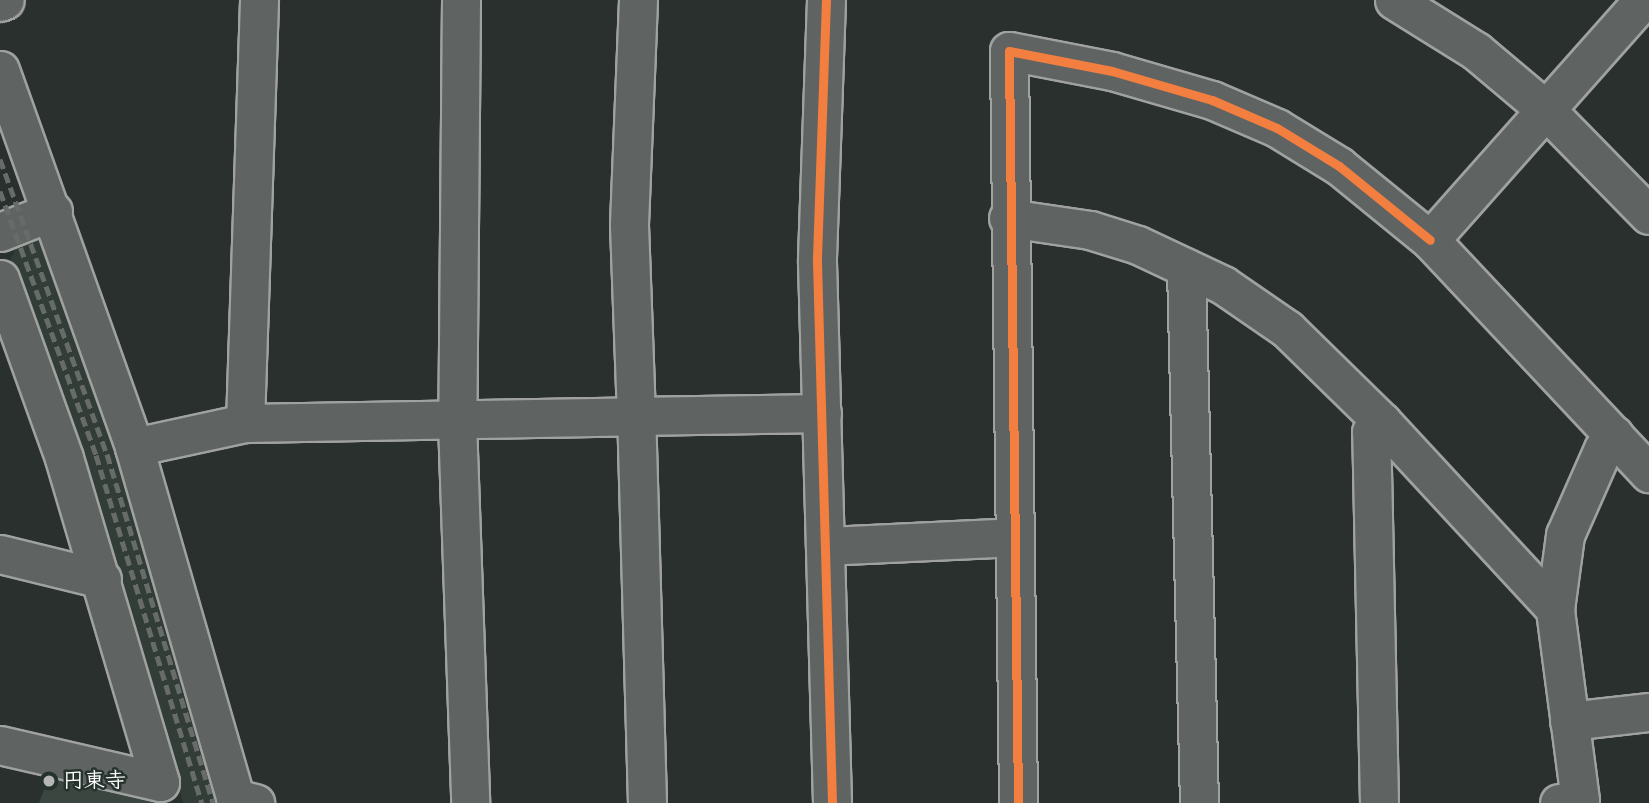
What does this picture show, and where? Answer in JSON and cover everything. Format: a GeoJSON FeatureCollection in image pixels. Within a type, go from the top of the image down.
{"type":"FeatureCollection","features":[{"type":"Feature","properties":{"kind":"street"},"geometry":{"type":"LineString","coordinates":[[0,2],[5,0]]}},
{"type":"Feature","properties":{"kind":"street"},"geometry":{"type":"LineString","coordinates":[[245,423],[259,0]]}},
{"type":"Feature","properties":{"kind":"street"},"geometry":{"type":"LineString","coordinates":[[461,0],[457,422],[470,803]]}},
{"type":"Feature","properties":{"kind":"street"},"geometry":{"type":"LineString","coordinates":[[638,0],[629,224],[647,803]]}},
{"type":"Feature","properties":{"kind":"street"},"geometry":{"type":"LineString","coordinates":[[825,0],[817,218],[832,803]]}},
{"type":"Feature","properties":{"kind":"street"},"geometry":{"type":"LineString","coordinates":[[1394,0],[1476,51],[1546,110],[1649,215]]}},
{"type":"Feature","properties":{"kind":"street"},"geometry":{"type":"LineString","coordinates":[[1430,240],[1643,0]]}},
{"type":"Feature","properties":{"kind":"street"},"geometry":{"type":"LineString","coordinates":[[1018,803],[1008,218],[1009,51],[1112,71],[1213,100],[1277,128],[1339,166],[1430,240],[1649,472]]}},
{"type":"Feature","properties":{"kind":"street"},"geometry":{"type":"LineString","coordinates":[[0,70],[134,447],[242,801]]}},
{"type":"Feature","properties":{"kind":"street"},"geometry":{"type":"LineString","coordinates":[[0,232],[52,211]]}},
{"type":"Feature","properties":{"kind":"street"},"geometry":{"type":"LineString","coordinates":[[1008,218],[1090,230],[1138,245],[1223,285],[1287,329],[1381,422],[1555,609]]}},
{"type":"Feature","properties":{"kind":"street"},"geometry":{"type":"LineString","coordinates":[[1186,268],[1199,803]]}},
{"type":"Feature","properties":{"kind":"street"},"geometry":{"type":"LineString","coordinates":[[0,279],[8,322],[102,579],[166,792]]}},
{"type":"Feature","properties":{"kind":"street"},"geometry":{"type":"LineString","coordinates":[[134,447],[245,423],[457,422],[822,413]]}},
{"type":"Feature","properties":{"kind":"street"},"geometry":{"type":"LineString","coordinates":[[1379,803],[1371,432],[1381,422]]}},
{"type":"Feature","properties":{"kind":"street"},"geometry":{"type":"LineString","coordinates":[[1559,803],[1580,800],[1555,609],[1565,535],[1603,449],[1614,435]]}},
{"type":"Feature","properties":{"kind":"street"},"geometry":{"type":"LineString","coordinates":[[825,546],[1015,537]]}},
{"type":"Feature","properties":{"kind":"street"},"geometry":{"type":"LineString","coordinates":[[0,554],[102,579]]}},
{"type":"Feature","properties":{"kind":"street"},"geometry":{"type":"LineString","coordinates":[[1569,721],[1649,712]]}},
{"type":"Feature","properties":{"kind":"street"},"geometry":{"type":"LineString","coordinates":[[0,745],[166,792]]}},
{"type":"Feature","properties":{"kind":"shaded area"},"geometry":{"type":"Polygon","coordinates":[[[35,238],[50,246],[72,305],[226,803],[183,803],[154,698],[10,261],[17,245],[35,238]]]}},
{"type":"Feature","properties":{"kind":"shaded area"},"geometry":{"type":"Polygon","coordinates":[[[51,771],[143,792],[153,803],[39,803],[51,771]]]}},
{"type":"Feature","properties":{"kind":"railway"},"geometry":{"type":"LineString","coordinates":[[0,159],[107,454],[213,803]]}},
{"type":"Feature","properties":{"kind":"railway"},"geometry":{"type":"LineString","coordinates":[[0,191],[96,455],[202,803]]}},
{"type":"Feature","properties":{"kind":"cycle path"},"geometry":{"type":"LineString","coordinates":[[826,0],[817,262],[832,803]]}},
{"type":"Feature","properties":{"kind":"cycle path"},"geometry":{"type":"LineString","coordinates":[[1018,803],[1009,51],[1112,71],[1212,100],[1277,128],[1339,166],[1430,240]]}},
{"type":"Feature","properties":{"kind":"place","name":"円東寺"},"geometry":{"type":"Point","coordinates":[49,781]}}]}
